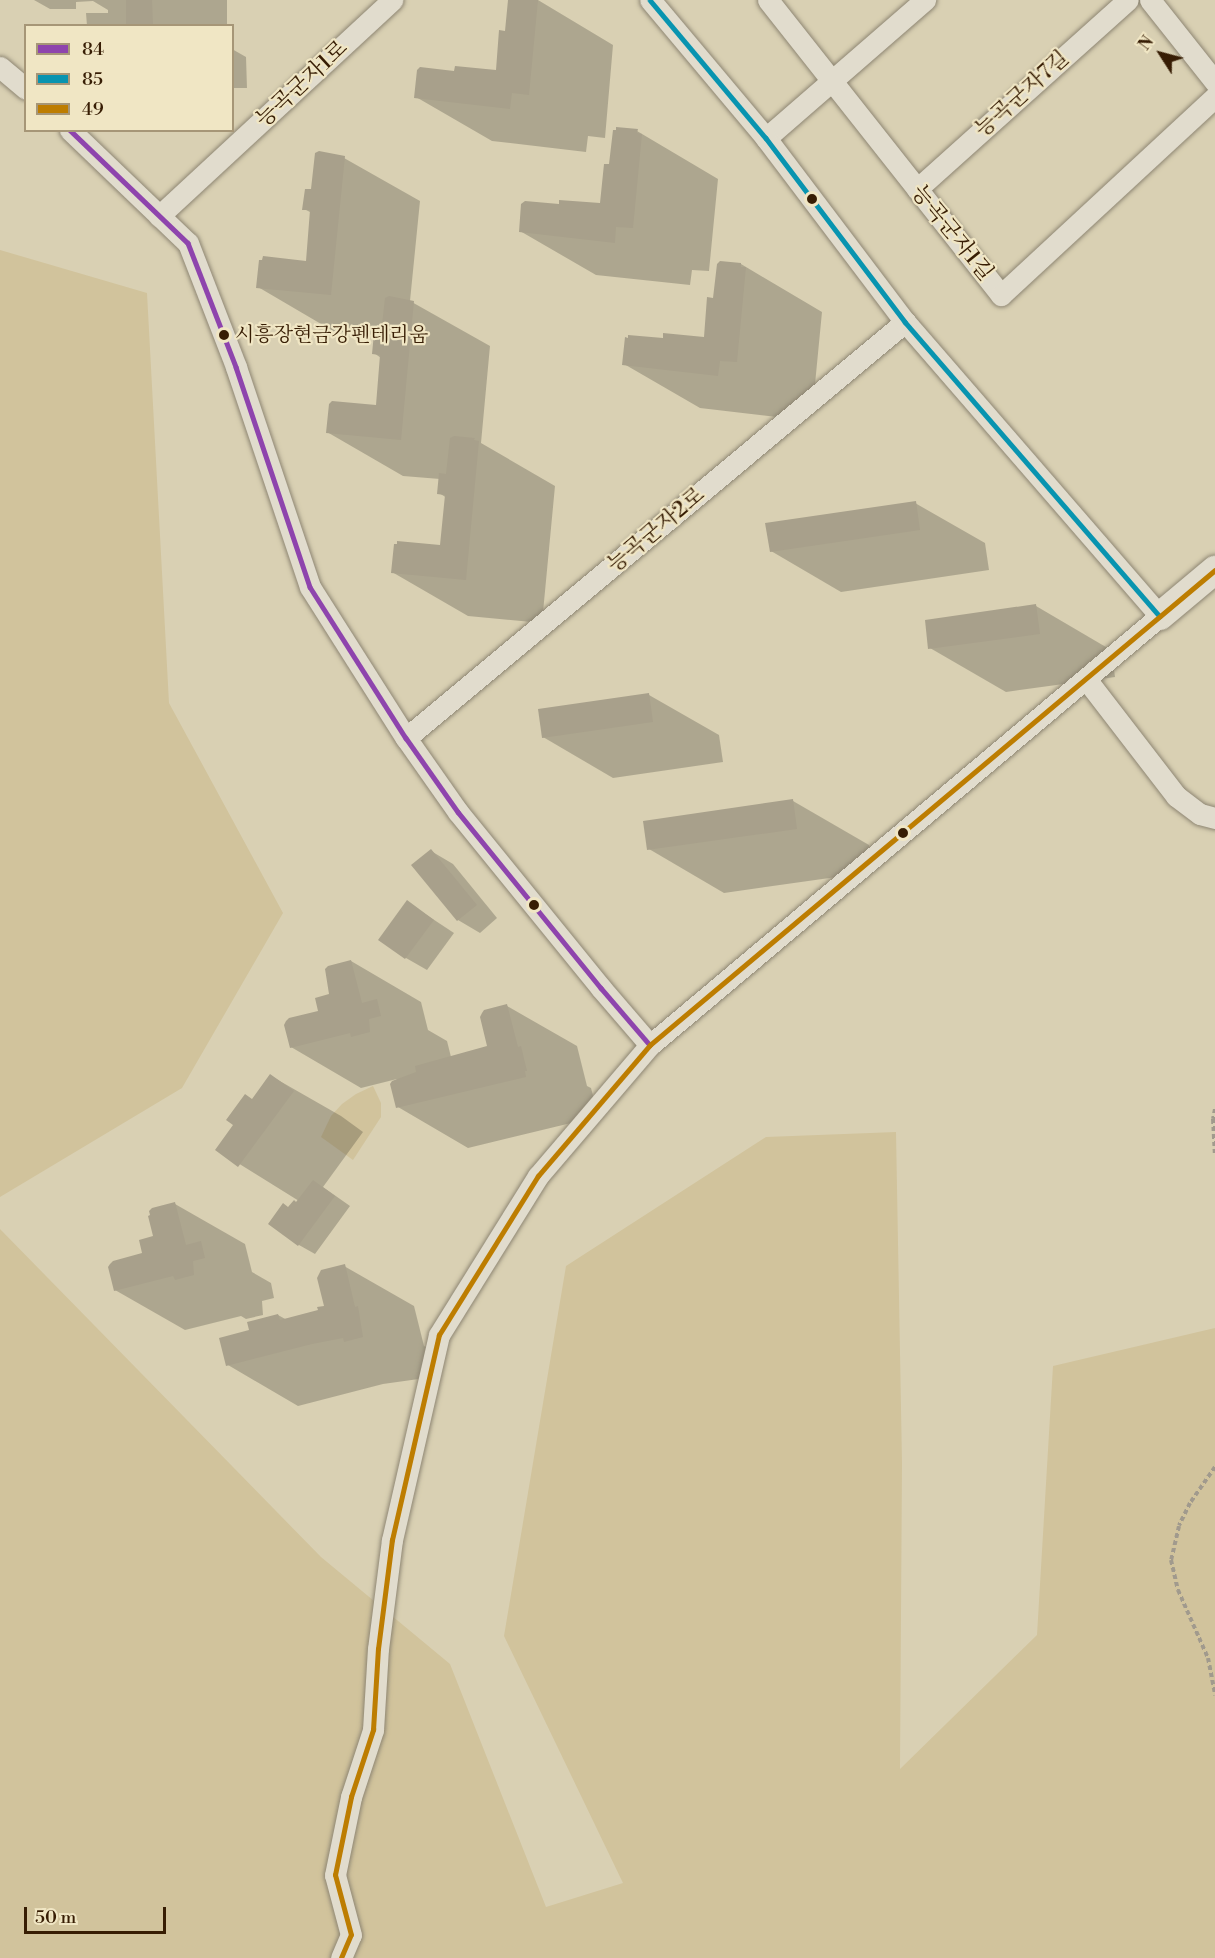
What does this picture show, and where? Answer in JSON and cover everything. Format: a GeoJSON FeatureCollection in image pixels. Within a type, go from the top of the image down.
{"type":"FeatureCollection","features":[{"type":"Feature","properties":{"kind":"main road"},"geometry":{"type":"LineString","coordinates":[[1160,616],[1215,570]]}},
{"type":"Feature","properties":{"kind":"street","name":"능곡군자1로"},"geometry":{"type":"LineString","coordinates":[[159,216],[392,0]]}},
{"type":"Feature","properties":{"kind":"street"},"geometry":{"type":"LineString","coordinates":[[341,1958],[351,1935],[335,1875],[351,1797],[373,1730],[378,1649],[392,1540],[439,1335],[538,1176],[650,1045],[1160,616],[905,322],[766,138],[650,0]]}},
{"type":"Feature","properties":{"kind":"street","name":"능곡군자1길"},"geometry":{"type":"LineString","coordinates":[[768,0],[1001,295],[1215,97]]}},
{"type":"Feature","properties":{"kind":"street"},"geometry":{"type":"LineString","coordinates":[[766,138],[925,0]]}},
{"type":"Feature","properties":{"kind":"street","name":"능곡군자7길"},"geometry":{"type":"LineString","coordinates":[[917,189],[1128,0]]}},
{"type":"Feature","properties":{"kind":"street"},"geometry":{"type":"LineString","coordinates":[[1150,0],[1215,82]]}},
{"type":"Feature","properties":{"kind":"street"},"geometry":{"type":"LineString","coordinates":[[0,67],[24,87]]}},
{"type":"Feature","properties":{"kind":"street"},"geometry":{"type":"LineString","coordinates":[[72,132],[188,243],[236,367],[310,587],[406,738],[458,812],[650,1045]]}},
{"type":"Feature","properties":{"kind":"street","name":"능곡군자2로"},"geometry":{"type":"LineString","coordinates":[[406,738],[905,322]]}},
{"type":"Feature","properties":{"kind":"street"},"geometry":{"type":"LineString","coordinates":[[1086,679],[1176,796],[1200,814],[1215,818]]}},
{"type":"Feature","properties":{"kind":"path"},"geometry":{"type":"LineString","coordinates":[[1215,1109],[1213,1119],[1215,1153]]}},
{"type":"Feature","properties":{"kind":"path"},"geometry":{"type":"LineString","coordinates":[[1215,1467],[1190,1503],[1179,1526],[1171,1560],[1178,1590],[1208,1658],[1215,1695]]}},
{"type":"Feature","properties":{"kind":"shaded area"},"geometry":{"type":"Polygon","coordinates":[[[0,250],[147,293],[169,703],[283,913],[182,1088],[0,1197],[0,250]]]}},
{"type":"Feature","properties":{"kind":"shaded area"},"geometry":{"type":"Polygon","coordinates":[[[373,1086],[381,1103],[381,1117],[353,1160],[321,1137],[331,1116],[342,1104],[373,1086]]]}},
{"type":"Feature","properties":{"kind":"shaded area"},"geometry":{"type":"Polygon","coordinates":[[[896,1132],[902,1463],[900,1769],[1037,1635],[1053,1366],[1215,1328],[1215,1958],[0,1958],[0,1229],[321,1557],[450,1664],[546,1907],[623,1883],[504,1636],[566,1266],[766,1137],[896,1132]]]}},
{"type":"Feature","properties":{"kind":"building"},"geometry":{"type":"Polygon","coordinates":[[[126,0],[152,0],[153,24],[126,24],[126,0]]]}},
{"type":"Feature","properties":{"kind":"building"},"geometry":{"type":"Polygon","coordinates":[[[508,0],[538,0],[529,95],[512,93],[510,109],[414,98],[417,70],[420,67],[454,71],[455,66],[496,70],[499,30],[505,31],[508,0]]]}},
{"type":"Feature","properties":{"kind":"building"},"geometry":{"type":"Polygon","coordinates":[[[616,127],[638,129],[637,133],[642,134],[633,228],[616,227],[615,243],[519,232],[521,204],[525,201],[559,204],[559,200],[600,203],[604,164],[609,164],[613,130],[616,130],[616,127]]]}},
{"type":"Feature","properties":{"kind":"building"},"geometry":{"type":"Polygon","coordinates":[[[319,151],[345,156],[331,295],[256,288],[259,260],[262,260],[263,256],[306,261],[310,210],[302,210],[305,189],[311,189],[315,153],[319,151]]]}},
{"type":"Feature","properties":{"kind":"building"},"geometry":{"type":"Polygon","coordinates":[[[720,261],[741,263],[741,267],[746,267],[737,362],[720,361],[718,376],[622,365],[625,337],[628,338],[628,335],[663,338],[663,333],[704,337],[707,297],[713,298],[717,264],[720,261]]]}},
{"type":"Feature","properties":{"kind":"building"},"geometry":{"type":"Polygon","coordinates":[[[389,296],[414,301],[401,440],[326,433],[329,404],[332,401],[376,405],[380,355],[372,354],[374,333],[381,334],[385,298],[389,296]]]}},
{"type":"Feature","properties":{"kind":"building"},"geometry":{"type":"Polygon","coordinates":[[[454,436],[475,438],[474,440],[479,441],[466,580],[391,573],[394,544],[397,544],[397,541],[440,545],[445,495],[437,494],[439,473],[446,474],[450,438],[454,436]]]}},
{"type":"Feature","properties":{"kind":"building"},"geometry":{"type":"Polygon","coordinates":[[[916,501],[920,530],[770,552],[765,523],[916,501]]]}},
{"type":"Feature","properties":{"kind":"building"},"geometry":{"type":"Polygon","coordinates":[[[1036,604],[1040,634],[928,649],[925,620],[1036,604]]]}},
{"type":"Feature","properties":{"kind":"building"},"geometry":{"type":"Polygon","coordinates":[[[649,693],[653,722],[542,738],[538,709],[649,693]]]}},
{"type":"Feature","properties":{"kind":"building"},"geometry":{"type":"Polygon","coordinates":[[[793,799],[797,829],[647,850],[643,821],[793,799]]]}},
{"type":"Feature","properties":{"kind":"building"},"geometry":{"type":"Polygon","coordinates":[[[431,849],[477,905],[457,921],[411,865],[431,849]]]}},
{"type":"Feature","properties":{"kind":"building"},"geometry":{"type":"Polygon","coordinates":[[[407,900],[434,920],[405,959],[378,940],[407,900]]]}},
{"type":"Feature","properties":{"kind":"building"},"geometry":{"type":"Polygon","coordinates":[[[351,960],[362,1003],[377,999],[381,1016],[369,1019],[370,1032],[351,1037],[350,1033],[290,1048],[284,1025],[286,1021],[289,1018],[318,1011],[315,998],[329,994],[325,969],[328,966],[351,960]]]}},
{"type":"Feature","properties":{"kind":"building"},"geometry":{"type":"Polygon","coordinates":[[[507,1004],[518,1047],[521,1046],[527,1071],[525,1071],[526,1077],[396,1108],[390,1084],[392,1081],[416,1072],[415,1066],[487,1046],[480,1017],[484,1010],[507,1004]]]}},
{"type":"Feature","properties":{"kind":"building"},"geometry":{"type":"Polygon","coordinates":[[[270,1074],[294,1091],[238,1167],[215,1150],[233,1125],[226,1120],[245,1094],[252,1099],[270,1074]]]}},
{"type":"Feature","properties":{"kind":"building"},"geometry":{"type":"Polygon","coordinates":[[[313,1180],[335,1196],[298,1246],[268,1224],[283,1203],[288,1207],[294,1200],[296,1202],[313,1180]]]}},
{"type":"Feature","properties":{"kind":"building"},"geometry":{"type":"Polygon","coordinates":[[[175,1202],[186,1245],[201,1241],[205,1258],[193,1261],[194,1275],[175,1280],[173,1276],[114,1291],[108,1267],[110,1264],[113,1261],[142,1253],[139,1240],[153,1236],[149,1211],[152,1208],[175,1202]]]}},
{"type":"Feature","properties":{"kind":"building"},"geometry":{"type":"Polygon","coordinates":[[[345,1264],[355,1307],[358,1306],[363,1337],[344,1342],[343,1338],[312,1344],[226,1366],[219,1338],[249,1330],[247,1322],[278,1314],[280,1320],[318,1310],[317,1307],[324,1306],[317,1278],[321,1270],[345,1264]]]}},
{"type":"Feature","properties":{"kind":"transit line","name":"85"},"geometry":{"type":"LineString","coordinates":[[650,0],[766,138],[905,322],[1160,616]]}},
{"type":"Feature","properties":{"kind":"transit line","name":"84"},"geometry":{"type":"LineString","coordinates":[[72,132],[188,243],[236,367],[310,587],[406,738],[458,812],[650,1045]]}},
{"type":"Feature","properties":{"kind":"transit line","name":"49"},"geometry":{"type":"LineString","coordinates":[[341,1958],[351,1935],[335,1875],[351,1797],[373,1730],[378,1649],[392,1540],[439,1335],[538,1176],[650,1045],[1215,570]]}},
{"type":"Feature","properties":{"kind":"place","name":"시흥장현금강펜테리움"},"geometry":{"type":"Point","coordinates":[224,335]}}]}
